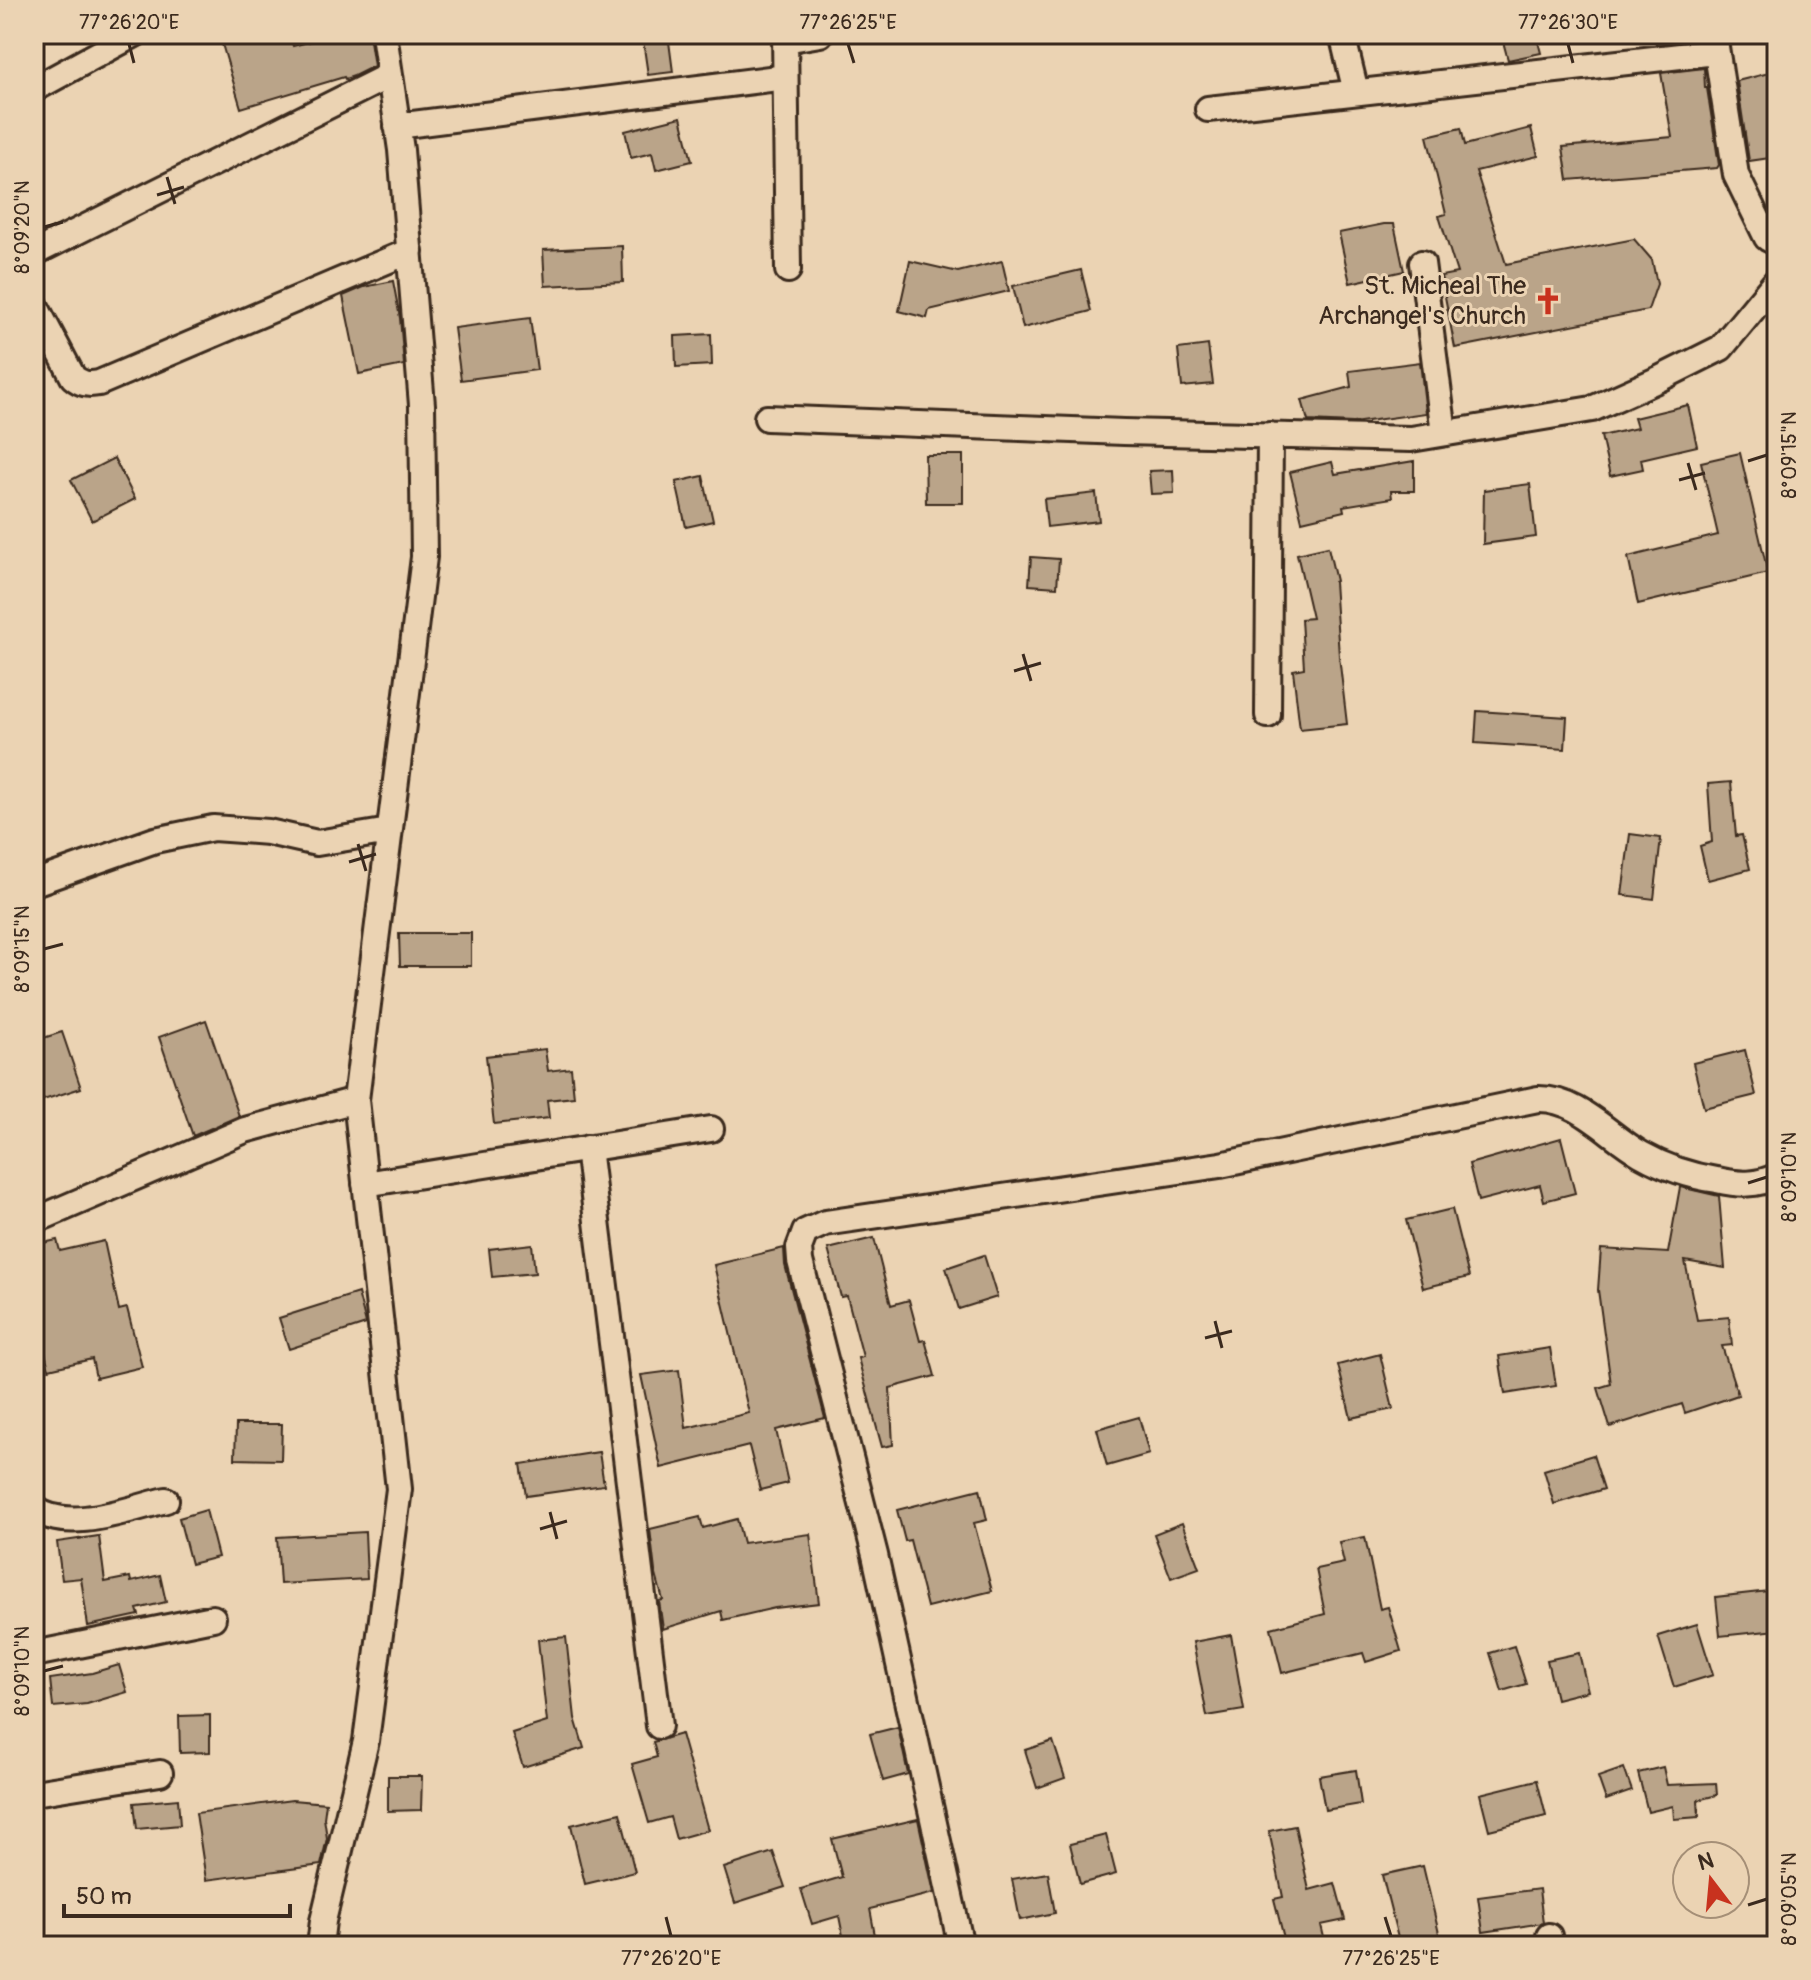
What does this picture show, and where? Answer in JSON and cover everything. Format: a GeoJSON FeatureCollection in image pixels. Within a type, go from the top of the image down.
{"type":"FeatureCollection","features":[{"type":"Feature","properties":{"kind":"street"},"geometry":{"type":"LineString","coordinates":[[34,89],[135,34]]}},
{"type":"Feature","properties":{"kind":"street"},"geometry":{"type":"LineString","coordinates":[[320,1946],[323,1921],[366,1741],[399,1489],[356,1100],[424,557],[422,405],[410,251],[384,34]]}},
{"type":"Feature","properties":{"kind":"street"},"geometry":{"type":"LineString","coordinates":[[788,270],[785,37],[820,34]]}},
{"type":"Feature","properties":{"kind":"street"},"geometry":{"type":"LineString","coordinates":[[1342,34],[1356,92]]}},
{"type":"Feature","properties":{"kind":"street"},"geometry":{"type":"LineString","coordinates":[[1208,109],[1715,43],[1736,175],[1767,238],[1777,243]]}},
{"type":"Feature","properties":{"kind":"street"},"geometry":{"type":"LineString","coordinates":[[34,253],[390,75]]}},
{"type":"Feature","properties":{"kind":"street"},"geometry":{"type":"LineString","coordinates":[[397,126],[785,77]]}},
{"type":"Feature","properties":{"kind":"street"},"geometry":{"type":"LineString","coordinates":[[34,303],[73,377],[89,385],[410,251]]}},
{"type":"Feature","properties":{"kind":"street"},"geometry":{"type":"LineString","coordinates":[[1422,263],[1444,433]]}},
{"type":"Feature","properties":{"kind":"street"},"geometry":{"type":"LineString","coordinates":[[767,418],[1411,439],[1592,409],[1721,348],[1777,280]]}},
{"type":"Feature","properties":{"kind":"street"},"geometry":{"type":"LineString","coordinates":[[1268,715],[1270,435]]}},
{"type":"Feature","properties":{"kind":"street"},"geometry":{"type":"LineString","coordinates":[[34,883],[155,840],[213,828],[268,832],[317,843],[389,831]]}},
{"type":"Feature","properties":{"kind":"street"},"geometry":{"type":"LineString","coordinates":[[961,1946],[875,1555],[800,1261],[799,1248],[805,1232],[825,1223],[1220,1165],[1538,1099],[1556,1100],[1600,1125],[1638,1153],[1666,1167],[1738,1184],[1753,1184],[1777,1176]]}},
{"type":"Feature","properties":{"kind":"street"},"geometry":{"type":"LineString","coordinates":[[34,1221],[245,1130],[356,1100]]}},
{"type":"Feature","properties":{"kind":"street"},"geometry":{"type":"LineString","coordinates":[[365,1184],[711,1129]]}},
{"type":"Feature","properties":{"kind":"street"},"geometry":{"type":"LineString","coordinates":[[588,1148],[659,1726]]}},
{"type":"Feature","properties":{"kind":"street"},"geometry":{"type":"LineString","coordinates":[[34,1508],[52,1519],[76,1520],[166,1500]]}},
{"type":"Feature","properties":{"kind":"street"},"geometry":{"type":"LineString","coordinates":[[34,1654],[213,1618]]}},
{"type":"Feature","properties":{"kind":"street"},"geometry":{"type":"LineString","coordinates":[[34,1793],[160,1773]]}},
{"type":"Feature","properties":{"kind":"building"},"geometry":{"type":"Polygon","coordinates":[[[254,34],[289,34],[293,46],[338,34],[369,34],[374,66],[345,79],[241,108],[222,44],[254,34]]]}},
{"type":"Feature","properties":{"kind":"building"},"geometry":{"type":"Polygon","coordinates":[[[642,34],[668,34],[673,72],[648,75],[642,34]]]}},
{"type":"Feature","properties":{"kind":"building"},"geometry":{"type":"Polygon","coordinates":[[[1501,34],[1536,34],[1541,53],[1508,60],[1501,34]]]}},
{"type":"Feature","properties":{"kind":"building"},"geometry":{"type":"Polygon","coordinates":[[[1655,34],[1699,34],[1700,39],[1656,44],[1655,34]]]}},
{"type":"Feature","properties":{"kind":"building"},"geometry":{"type":"Polygon","coordinates":[[[1704,68],[1717,168],[1568,180],[1563,147],[1672,137],[1661,73],[1704,68]]]}},
{"type":"Feature","properties":{"kind":"building"},"geometry":{"type":"Polygon","coordinates":[[[1777,71],[1777,157],[1749,161],[1737,81],[1777,71]]]}},
{"type":"Feature","properties":{"kind":"building"},"geometry":{"type":"Polygon","coordinates":[[[681,117],[692,161],[656,170],[652,153],[631,158],[625,131],[681,117]]]}},
{"type":"Feature","properties":{"kind":"building","name":"St. Micheal The Archangel's Church"},"geometry":{"type":"Polygon","coordinates":[[[1461,128],[1465,145],[1531,128],[1538,156],[1476,171],[1506,264],[1634,239],[1652,260],[1657,284],[1648,310],[1455,348],[1441,276],[1457,273],[1439,216],[1446,214],[1427,136],[1461,128]]]}},
{"type":"Feature","properties":{"kind":"building"},"geometry":{"type":"Polygon","coordinates":[[[1394,224],[1404,271],[1350,283],[1339,233],[1394,224]]]}},
{"type":"Feature","properties":{"kind":"building"},"geometry":{"type":"Polygon","coordinates":[[[622,246],[623,282],[545,286],[543,250],[622,246]]]}},
{"type":"Feature","properties":{"kind":"building"},"geometry":{"type":"Polygon","coordinates":[[[910,261],[958,272],[1002,261],[1009,291],[929,310],[927,318],[899,311],[910,261]]]}},
{"type":"Feature","properties":{"kind":"building"},"geometry":{"type":"Polygon","coordinates":[[[1081,270],[1091,311],[1023,328],[1013,286],[1081,270]]]}},
{"type":"Feature","properties":{"kind":"building"},"geometry":{"type":"Polygon","coordinates":[[[393,281],[404,365],[359,374],[343,296],[364,287],[393,281]]]}},
{"type":"Feature","properties":{"kind":"building"},"geometry":{"type":"Polygon","coordinates":[[[530,318],[537,370],[461,380],[454,328],[530,318]]]}},
{"type":"Feature","properties":{"kind":"building"},"geometry":{"type":"Polygon","coordinates":[[[711,334],[712,365],[676,367],[675,336],[711,334]]]}},
{"type":"Feature","properties":{"kind":"building"},"geometry":{"type":"Polygon","coordinates":[[[1208,345],[1213,384],[1182,387],[1178,349],[1208,345]]]}},
{"type":"Feature","properties":{"kind":"building"},"geometry":{"type":"Polygon","coordinates":[[[1420,362],[1426,413],[1353,423],[1308,421],[1302,400],[1351,387],[1349,371],[1420,362]]]}},
{"type":"Feature","properties":{"kind":"building"},"geometry":{"type":"Polygon","coordinates":[[[1688,405],[1697,446],[1641,459],[1643,469],[1610,476],[1601,436],[1637,428],[1634,418],[1688,405]]]}},
{"type":"Feature","properties":{"kind":"building"},"geometry":{"type":"Polygon","coordinates":[[[1740,453],[1768,573],[1638,604],[1628,557],[1718,535],[1701,462],[1740,453]]]}},
{"type":"Feature","properties":{"kind":"building"},"geometry":{"type":"Polygon","coordinates":[[[925,455],[963,455],[963,503],[926,503],[925,455]]]}},
{"type":"Feature","properties":{"kind":"building"},"geometry":{"type":"Polygon","coordinates":[[[114,458],[135,499],[92,521],[71,480],[114,458]]]}},
{"type":"Feature","properties":{"kind":"building"},"geometry":{"type":"Polygon","coordinates":[[[1414,461],[1414,491],[1391,491],[1392,498],[1343,506],[1344,511],[1302,521],[1290,472],[1332,462],[1335,474],[1414,461]]]}},
{"type":"Feature","properties":{"kind":"building"},"geometry":{"type":"Polygon","coordinates":[[[1173,470],[1174,493],[1151,494],[1149,471],[1173,470]]]}},
{"type":"Feature","properties":{"kind":"building"},"geometry":{"type":"Polygon","coordinates":[[[703,476],[713,521],[686,527],[676,482],[703,476]]]}},
{"type":"Feature","properties":{"kind":"building"},"geometry":{"type":"Polygon","coordinates":[[[1530,484],[1536,537],[1483,544],[1484,490],[1530,484]]]}},
{"type":"Feature","properties":{"kind":"building"},"geometry":{"type":"Polygon","coordinates":[[[1096,493],[1099,521],[1047,527],[1044,499],[1096,493]]]}},
{"type":"Feature","properties":{"kind":"building"},"geometry":{"type":"Polygon","coordinates":[[[1328,547],[1336,581],[1339,656],[1347,724],[1300,729],[1293,670],[1304,668],[1301,619],[1312,618],[1297,554],[1328,547]]]}},
{"type":"Feature","properties":{"kind":"building"},"geometry":{"type":"Polygon","coordinates":[[[1031,557],[1059,559],[1057,587],[1029,585],[1031,557]]]}},
{"type":"Feature","properties":{"kind":"building"},"geometry":{"type":"Polygon","coordinates":[[[1477,711],[1567,717],[1565,749],[1475,743],[1477,711]]]}},
{"type":"Feature","properties":{"kind":"building"},"geometry":{"type":"Polygon","coordinates":[[[1731,782],[1736,836],[1742,835],[1750,869],[1708,880],[1700,846],[1712,842],[1708,784],[1731,782]]]}},
{"type":"Feature","properties":{"kind":"building"},"geometry":{"type":"Polygon","coordinates":[[[1630,834],[1661,838],[1654,899],[1622,895],[1630,834]]]}},
{"type":"Feature","properties":{"kind":"building"},"geometry":{"type":"Polygon","coordinates":[[[399,933],[471,933],[471,966],[400,966],[399,933]]]}},
{"type":"Feature","properties":{"kind":"building"},"geometry":{"type":"Polygon","coordinates":[[[206,1020],[239,1116],[193,1136],[159,1037],[206,1020]]]}},
{"type":"Feature","properties":{"kind":"building"},"geometry":{"type":"Polygon","coordinates":[[[62,1032],[81,1088],[34,1103],[34,1041],[62,1032]]]}},
{"type":"Feature","properties":{"kind":"building"},"geometry":{"type":"Polygon","coordinates":[[[545,1049],[548,1071],[571,1068],[574,1097],[547,1100],[549,1118],[494,1124],[486,1056],[545,1049]]]}},
{"type":"Feature","properties":{"kind":"building"},"geometry":{"type":"Polygon","coordinates":[[[1745,1050],[1756,1095],[1704,1108],[1693,1063],[1745,1050]]]}},
{"type":"Feature","properties":{"kind":"building"},"geometry":{"type":"Polygon","coordinates":[[[1561,1138],[1575,1193],[1544,1201],[1540,1185],[1478,1201],[1469,1164],[1561,1138]]]}},
{"type":"Feature","properties":{"kind":"building"},"geometry":{"type":"Polygon","coordinates":[[[1680,1187],[1719,1196],[1725,1268],[1685,1261],[1697,1320],[1729,1317],[1732,1345],[1722,1346],[1738,1395],[1685,1413],[1682,1404],[1610,1427],[1598,1388],[1611,1384],[1598,1290],[1601,1249],[1668,1253],[1680,1187]]]}},
{"type":"Feature","properties":{"kind":"building"},"geometry":{"type":"Polygon","coordinates":[[[1452,1209],[1469,1277],[1423,1288],[1406,1220],[1452,1209]]]}},
{"type":"Feature","properties":{"kind":"building"},"geometry":{"type":"Polygon","coordinates":[[[874,1238],[891,1305],[909,1300],[920,1341],[925,1340],[935,1376],[890,1388],[893,1445],[882,1447],[858,1358],[863,1357],[847,1296],[841,1297],[828,1249],[874,1238]]]}},
{"type":"Feature","properties":{"kind":"building"},"geometry":{"type":"Polygon","coordinates":[[[57,1240],[60,1251],[104,1241],[119,1310],[127,1308],[142,1367],[96,1378],[92,1359],[49,1369],[34,1307],[34,1245],[57,1240]]]}},
{"type":"Feature","properties":{"kind":"building"},"geometry":{"type":"Polygon","coordinates":[[[532,1244],[535,1273],[492,1277],[489,1249],[532,1244]]]}},
{"type":"Feature","properties":{"kind":"building"},"geometry":{"type":"Polygon","coordinates":[[[784,1248],[785,1265],[825,1418],[776,1430],[788,1483],[760,1490],[749,1446],[661,1468],[641,1375],[679,1370],[686,1428],[749,1413],[714,1265],[784,1248]]]}},
{"type":"Feature","properties":{"kind":"building"},"geometry":{"type":"Polygon","coordinates":[[[984,1255],[997,1297],[959,1309],[946,1268],[984,1255]]]}},
{"type":"Feature","properties":{"kind":"building"},"geometry":{"type":"Polygon","coordinates":[[[358,1293],[366,1324],[289,1349],[279,1318],[358,1293]]]}},
{"type":"Feature","properties":{"kind":"building"},"geometry":{"type":"Polygon","coordinates":[[[1550,1348],[1556,1386],[1505,1394],[1499,1356],[1550,1348]]]}},
{"type":"Feature","properties":{"kind":"building"},"geometry":{"type":"Polygon","coordinates":[[[1380,1354],[1393,1409],[1351,1418],[1338,1365],[1380,1354]]]}},
{"type":"Feature","properties":{"kind":"building"},"geometry":{"type":"Polygon","coordinates":[[[1139,1417],[1149,1454],[1107,1466],[1097,1429],[1139,1417]]]}},
{"type":"Feature","properties":{"kind":"building"},"geometry":{"type":"Polygon","coordinates":[[[236,1424],[282,1424],[281,1460],[235,1459],[236,1424]]]}},
{"type":"Feature","properties":{"kind":"building"},"geometry":{"type":"Polygon","coordinates":[[[599,1452],[604,1485],[526,1496],[521,1464],[599,1452]]]}},
{"type":"Feature","properties":{"kind":"building"},"geometry":{"type":"Polygon","coordinates":[[[1593,1455],[1604,1489],[1554,1504],[1544,1470],[1593,1455]]]}},
{"type":"Feature","properties":{"kind":"building"},"geometry":{"type":"Polygon","coordinates":[[[980,1489],[987,1520],[974,1523],[992,1591],[927,1607],[910,1540],[905,1541],[897,1510],[980,1489]]]}},
{"type":"Feature","properties":{"kind":"building"},"geometry":{"type":"Polygon","coordinates":[[[206,1510],[218,1557],[191,1564],[179,1518],[206,1510]]]}},
{"type":"Feature","properties":{"kind":"building"},"geometry":{"type":"Polygon","coordinates":[[[700,1517],[703,1528],[737,1519],[743,1543],[810,1534],[819,1603],[775,1608],[723,1620],[721,1611],[663,1629],[659,1601],[663,1600],[655,1571],[650,1529],[700,1517]]]}},
{"type":"Feature","properties":{"kind":"building"},"geometry":{"type":"Polygon","coordinates":[[[1182,1523],[1199,1568],[1171,1578],[1154,1534],[1182,1523]]]}},
{"type":"Feature","properties":{"kind":"building"},"geometry":{"type":"Polygon","coordinates":[[[365,1532],[367,1579],[280,1584],[277,1537],[365,1532]]]}},
{"type":"Feature","properties":{"kind":"building"},"geometry":{"type":"Polygon","coordinates":[[[99,1536],[105,1582],[130,1577],[131,1582],[160,1575],[166,1602],[137,1609],[139,1615],[88,1626],[81,1578],[62,1580],[57,1542],[99,1536]]]}},
{"type":"Feature","properties":{"kind":"building"},"geometry":{"type":"Polygon","coordinates":[[[1365,1537],[1380,1609],[1388,1607],[1401,1651],[1366,1662],[1363,1653],[1282,1673],[1271,1628],[1325,1614],[1316,1569],[1344,1563],[1339,1542],[1365,1537]]]}},
{"type":"Feature","properties":{"kind":"building"},"geometry":{"type":"Polygon","coordinates":[[[1777,1590],[1777,1630],[1720,1636],[1716,1597],[1777,1590]]]}},
{"type":"Feature","properties":{"kind":"building"},"geometry":{"type":"Polygon","coordinates":[[[1697,1624],[1713,1675],[1674,1687],[1658,1636],[1697,1624]]]}},
{"type":"Feature","properties":{"kind":"building"},"geometry":{"type":"Polygon","coordinates":[[[1231,1635],[1244,1710],[1207,1716],[1193,1642],[1231,1635]]]}},
{"type":"Feature","properties":{"kind":"building"},"geometry":{"type":"Polygon","coordinates":[[[566,1637],[575,1718],[584,1748],[523,1767],[512,1733],[547,1722],[538,1640],[566,1637]]]}},
{"type":"Feature","properties":{"kind":"building"},"geometry":{"type":"Polygon","coordinates":[[[1514,1646],[1526,1684],[1502,1691],[1490,1653],[1514,1646]]]}},
{"type":"Feature","properties":{"kind":"building"},"geometry":{"type":"Polygon","coordinates":[[[1579,1653],[1588,1691],[1556,1699],[1547,1660],[1579,1653]]]}},
{"type":"Feature","properties":{"kind":"building"},"geometry":{"type":"Polygon","coordinates":[[[119,1665],[127,1692],[87,1704],[53,1707],[50,1679],[92,1673],[119,1665]]]}},
{"type":"Feature","properties":{"kind":"building"},"geometry":{"type":"Polygon","coordinates":[[[210,1715],[210,1752],[180,1753],[179,1716],[210,1715]]]}},
{"type":"Feature","properties":{"kind":"building"},"geometry":{"type":"Polygon","coordinates":[[[898,1727],[908,1774],[883,1781],[870,1734],[898,1727]]]}},
{"type":"Feature","properties":{"kind":"building"},"geometry":{"type":"Polygon","coordinates":[[[681,1734],[708,1830],[676,1839],[670,1817],[649,1823],[632,1764],[657,1757],[653,1742],[681,1734]]]}},
{"type":"Feature","properties":{"kind":"building"},"geometry":{"type":"Polygon","coordinates":[[[1053,1741],[1065,1778],[1037,1788],[1025,1750],[1053,1741]]]}},
{"type":"Feature","properties":{"kind":"building"},"geometry":{"type":"Polygon","coordinates":[[[1663,1767],[1667,1785],[1716,1783],[1717,1795],[1698,1800],[1699,1817],[1674,1819],[1673,1806],[1648,1812],[1638,1773],[1663,1767]]]}},
{"type":"Feature","properties":{"kind":"building"},"geometry":{"type":"Polygon","coordinates":[[[1624,1768],[1632,1791],[1606,1800],[1598,1777],[1624,1768]]]}},
{"type":"Feature","properties":{"kind":"building"},"geometry":{"type":"Polygon","coordinates":[[[1356,1770],[1361,1804],[1325,1810],[1319,1776],[1356,1770]]]}},
{"type":"Feature","properties":{"kind":"building"},"geometry":{"type":"Polygon","coordinates":[[[388,1776],[422,1776],[421,1810],[388,1811],[388,1776]]]}},
{"type":"Feature","properties":{"kind":"building"},"geometry":{"type":"Polygon","coordinates":[[[1537,1780],[1546,1816],[1489,1830],[1480,1794],[1537,1780]]]}},
{"type":"Feature","properties":{"kind":"building"},"geometry":{"type":"Polygon","coordinates":[[[178,1799],[180,1825],[137,1829],[134,1803],[178,1799]]]}},
{"type":"Feature","properties":{"kind":"building"},"geometry":{"type":"Polygon","coordinates":[[[292,1800],[326,1803],[324,1818],[327,1838],[321,1865],[206,1880],[196,1813],[292,1800]]]}},
{"type":"Feature","properties":{"kind":"building"},"geometry":{"type":"Polygon","coordinates":[[[620,1813],[635,1872],[585,1884],[571,1825],[620,1813]]]}},
{"type":"Feature","properties":{"kind":"building"},"geometry":{"type":"Polygon","coordinates":[[[918,1819],[934,1893],[870,1909],[877,1946],[845,1946],[839,1916],[812,1924],[801,1889],[842,1877],[832,1839],[918,1819]]]}},
{"type":"Feature","properties":{"kind":"building"},"geometry":{"type":"Polygon","coordinates":[[[1295,1826],[1309,1890],[1335,1883],[1345,1920],[1321,1925],[1326,1946],[1286,1946],[1274,1899],[1283,1897],[1269,1831],[1295,1826]]]}},
{"type":"Feature","properties":{"kind":"building"},"geometry":{"type":"Polygon","coordinates":[[[1106,1835],[1116,1874],[1080,1884],[1070,1844],[1106,1835]]]}},
{"type":"Feature","properties":{"kind":"building"},"geometry":{"type":"Polygon","coordinates":[[[773,1852],[785,1887],[735,1903],[724,1868],[773,1852]]]}},
{"type":"Feature","properties":{"kind":"building"},"geometry":{"type":"Polygon","coordinates":[[[1423,1866],[1442,1946],[1400,1946],[1382,1875],[1423,1866]]]}},
{"type":"Feature","properties":{"kind":"building"},"geometry":{"type":"Polygon","coordinates":[[[1048,1873],[1055,1913],[1020,1920],[1012,1879],[1048,1873]]]}},
{"type":"Feature","properties":{"kind":"building"},"geometry":{"type":"Polygon","coordinates":[[[1539,1889],[1543,1923],[1483,1932],[1478,1897],[1539,1889]]]}},
{"type":"Feature","properties":{"kind":"place","name":"St. Micheal The Archangel's Church"},"geometry":{"type":"Point","coordinates":[1548,301]}}]}
